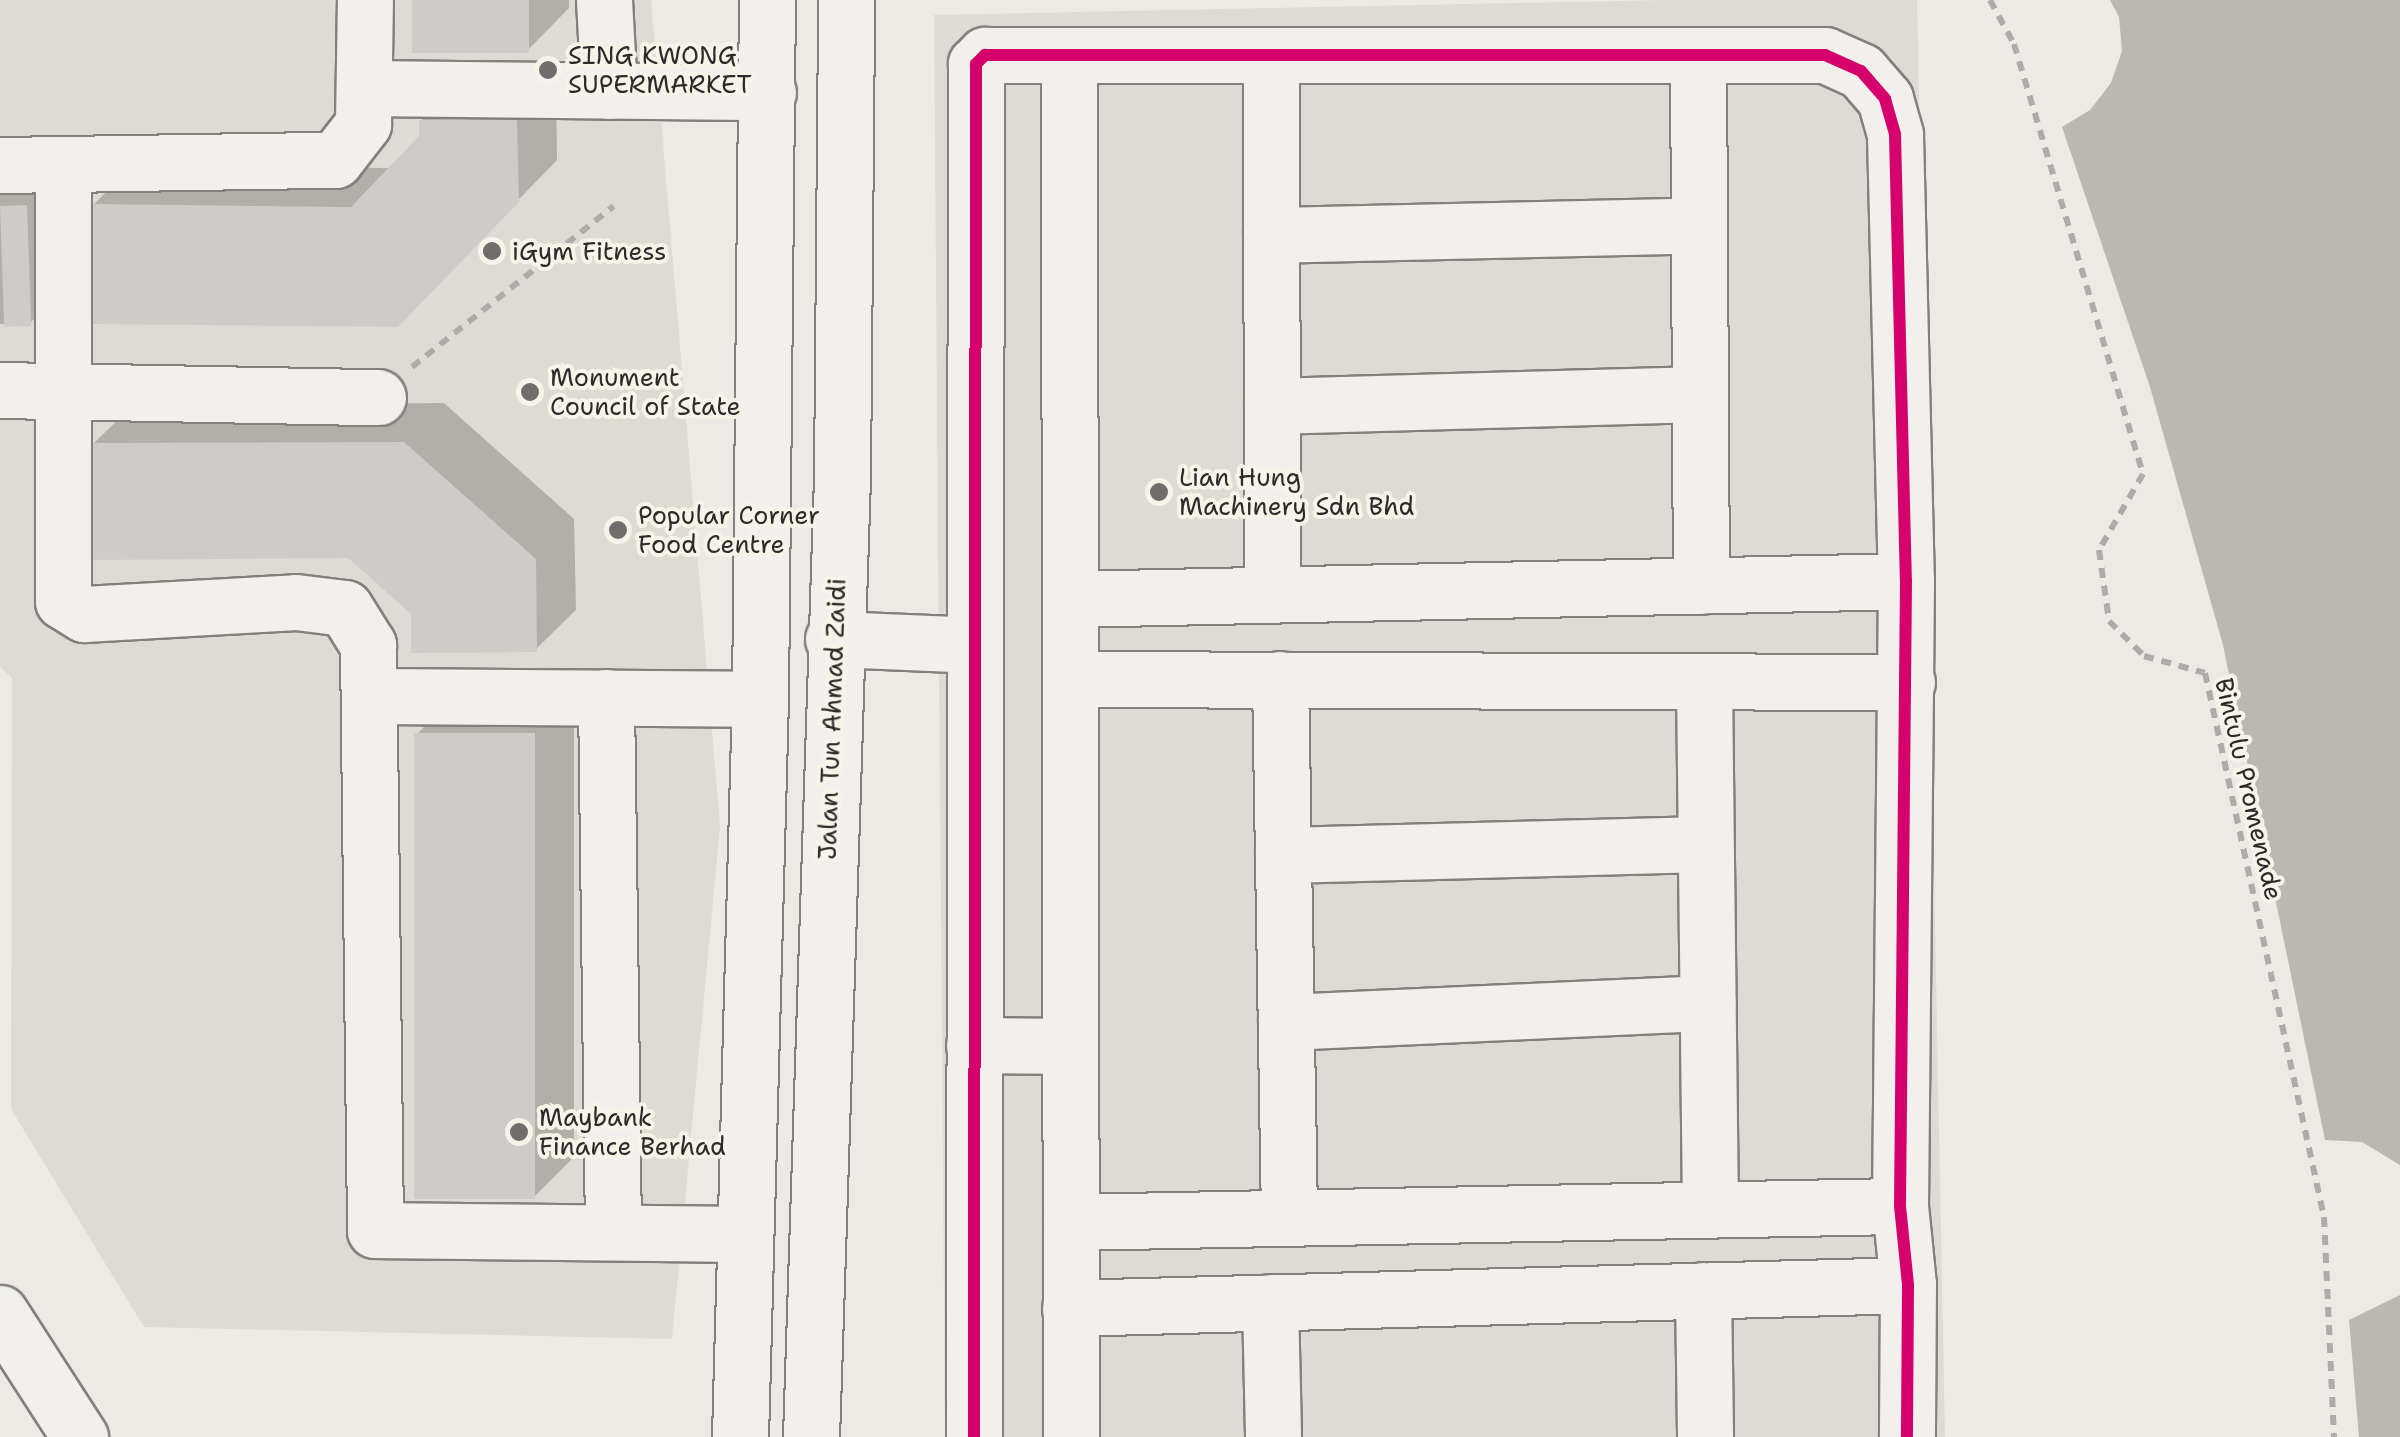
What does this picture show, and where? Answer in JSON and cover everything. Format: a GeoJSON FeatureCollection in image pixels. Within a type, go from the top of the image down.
{"type":"FeatureCollection","features":[{"type":"Feature","properties":{"kind":"street"},"geometry":{"type":"LineString","coordinates":[[0,164],[335,160],[363,124],[368,88],[365,0]]}},
{"type":"Feature","properties":{"kind":"street"},"geometry":{"type":"LineString","coordinates":[[604,0],[609,90]]}},
{"type":"Feature","properties":{"kind":"street"},"geometry":{"type":"LineString","coordinates":[[740,1437],[760,699],[767,0]]}},
{"type":"Feature","properties":{"kind":"street","name":"Jalan Tun Ahmad Zaidi"},"geometry":{"type":"LineString","coordinates":[[811,1437],[833,639],[842,478],[846,0]]}},
{"type":"Feature","properties":{"kind":"street"},"geometry":{"type":"LineString","coordinates":[[974,1437],[973,77],[985,55],[1825,54],[1861,71],[1885,99],[1895,135],[1906,581],[1900,1206],[1908,1284],[1908,1437]]}},
{"type":"Feature","properties":{"kind":"street"},"geometry":{"type":"LineString","coordinates":[[1698,55],[1701,586]]}},
{"type":"Feature","properties":{"kind":"street"},"geometry":{"type":"LineString","coordinates":[[1070,56],[1071,1437]]}},
{"type":"Feature","properties":{"kind":"street"},"geometry":{"type":"LineString","coordinates":[[1270,56],[1272,594]]}},
{"type":"Feature","properties":{"kind":"street"},"geometry":{"type":"LineString","coordinates":[[368,88],[768,92]]}},
{"type":"Feature","properties":{"kind":"street"},"geometry":{"type":"LineString","coordinates":[[62,164],[64,601],[84,614],[296,602],[344,608],[368,644],[372,696],[375,1230],[743,1234]]}},
{"type":"Feature","properties":{"kind":"street"},"geometry":{"type":"LineString","coordinates":[[1271,235],[1698,225]]}},
{"type":"Feature","properties":{"kind":"street"},"geometry":{"type":"LineString","coordinates":[[0,390],[378,398]]}},
{"type":"Feature","properties":{"kind":"street"},"geometry":{"type":"LineString","coordinates":[[1272,406],[1700,394]]}},
{"type":"Feature","properties":{"kind":"street"},"geometry":{"type":"LineString","coordinates":[[1070,598],[1906,581]]}},
{"type":"Feature","properties":{"kind":"street"},"geometry":{"type":"LineString","coordinates":[[833,639],[974,645]]}},
{"type":"Feature","properties":{"kind":"street"},"geometry":{"type":"LineString","coordinates":[[1070,678],[1907,682]]}},
{"type":"Feature","properties":{"kind":"street"},"geometry":{"type":"LineString","coordinates":[[1280,680],[1289,1217]]}},
{"type":"Feature","properties":{"kind":"street"},"geometry":{"type":"LineString","coordinates":[[1704,682],[1710,1210]]}},
{"type":"Feature","properties":{"kind":"street"},"geometry":{"type":"LineString","coordinates":[[372,696],[760,699]]}},
{"type":"Feature","properties":{"kind":"street"},"geometry":{"type":"LineString","coordinates":[[606,697],[612,1232]]}},
{"type":"Feature","properties":{"kind":"street"},"geometry":{"type":"LineString","coordinates":[[1283,855],[1705,844]]}},
{"type":"Feature","properties":{"kind":"street"},"geometry":{"type":"LineString","coordinates":[[1286,1022],[1708,1003]]}},
{"type":"Feature","properties":{"kind":"street"},"geometry":{"type":"LineString","coordinates":[[974,1045],[1070,1046]]}},
{"type":"Feature","properties":{"kind":"street"},"geometry":{"type":"LineString","coordinates":[[1071,1222],[1900,1206]]}},
{"type":"Feature","properties":{"kind":"street"},"geometry":{"type":"LineString","coordinates":[[1070,1308],[1908,1284]]}},
{"type":"Feature","properties":{"kind":"street"},"geometry":{"type":"LineString","coordinates":[[1704,1290],[1705,1437]]}},
{"type":"Feature","properties":{"kind":"street"},"geometry":{"type":"LineString","coordinates":[[1270,1302],[1273,1437]]}},
{"type":"Feature","properties":{"kind":"street"},"geometry":{"type":"LineString","coordinates":[[0,1313],[80,1437]]}},
{"type":"Feature","properties":{"kind":"path"},"geometry":{"type":"LineString","coordinates":[[378,398],[516,278],[614,206]]}},
{"type":"Feature","properties":{"kind":"shaded area"},"geometry":{"type":"Polygon","coordinates":[[[0,0],[651,0],[720,827],[672,1339],[144,1327],[11,1109],[12,678],[0,667],[0,0]]]}},
{"type":"Feature","properties":{"kind":"shaded area"},"geometry":{"type":"Polygon","coordinates":[[[1664,0],[1917,0],[1945,1437],[945,1437],[934,15],[1664,0]]]}},
{"type":"Feature","properties":{"kind":"shaded area"},"geometry":{"type":"Polygon","coordinates":[[[2110,0],[2400,0],[2400,1165],[2362,1142],[2325,1140],[2223,645],[2150,387],[2062,127],[2090,110],[2111,83],[2122,51],[2119,17],[2110,0]]]}},
{"type":"Feature","properties":{"kind":"shaded area"},"geometry":{"type":"Polygon","coordinates":[[[2400,1295],[2400,1437],[2359,1437],[2349,1320],[2400,1295]]]}},
{"type":"Feature","properties":{"kind":"building"},"geometry":{"type":"Polygon","coordinates":[[[412,0],[529,0],[529,53],[412,53],[412,0]]]}},
{"type":"Feature","properties":{"kind":"building"},"geometry":{"type":"Polygon","coordinates":[[[419,120],[517,120],[519,202],[398,327],[90,324],[91,204],[351,207],[419,136],[419,120]]]}},
{"type":"Feature","properties":{"kind":"building"},"geometry":{"type":"Polygon","coordinates":[[[27,205],[31,326],[4,327],[0,206],[27,205]]]}},
{"type":"Feature","properties":{"kind":"building"},"geometry":{"type":"Polygon","coordinates":[[[404,442],[536,559],[537,652],[411,653],[411,614],[348,558],[91,560],[91,443],[404,442]]]}},
{"type":"Feature","properties":{"kind":"building"},"geometry":{"type":"Polygon","coordinates":[[[414,733],[535,733],[535,1199],[414,1199],[414,733]]]}},
{"type":"Feature","properties":{"kind":"cycle path"},"geometry":{"type":"LineString","coordinates":[[974,1437],[976,64],[985,55],[1825,55],[1861,71],[1885,99],[1895,135],[1906,581],[1900,1206],[1908,1285],[1907,1437]]}},
{"type":"Feature","properties":{"kind":"place","name":"SING KWONG SUPERMARKET"},"geometry":{"type":"Point","coordinates":[548,70]}},
{"type":"Feature","properties":{"kind":"place","name":"iGym Fitness"},"geometry":{"type":"Point","coordinates":[492,251]}},
{"type":"Feature","properties":{"kind":"place","name":"Monument Council of State"},"geometry":{"type":"Point","coordinates":[530,392]}},
{"type":"Feature","properties":{"kind":"place","name":"Lian Hung Machinery Sdn Bhd"},"geometry":{"type":"Point","coordinates":[1159,492]}},
{"type":"Feature","properties":{"kind":"place","name":"Popular Corner Food Centre"},"geometry":{"type":"Point","coordinates":[618,530]}},
{"type":"Feature","properties":{"kind":"place","name":"Maybank Finance Berhad"},"geometry":{"type":"Point","coordinates":[519,1132]}}]}
